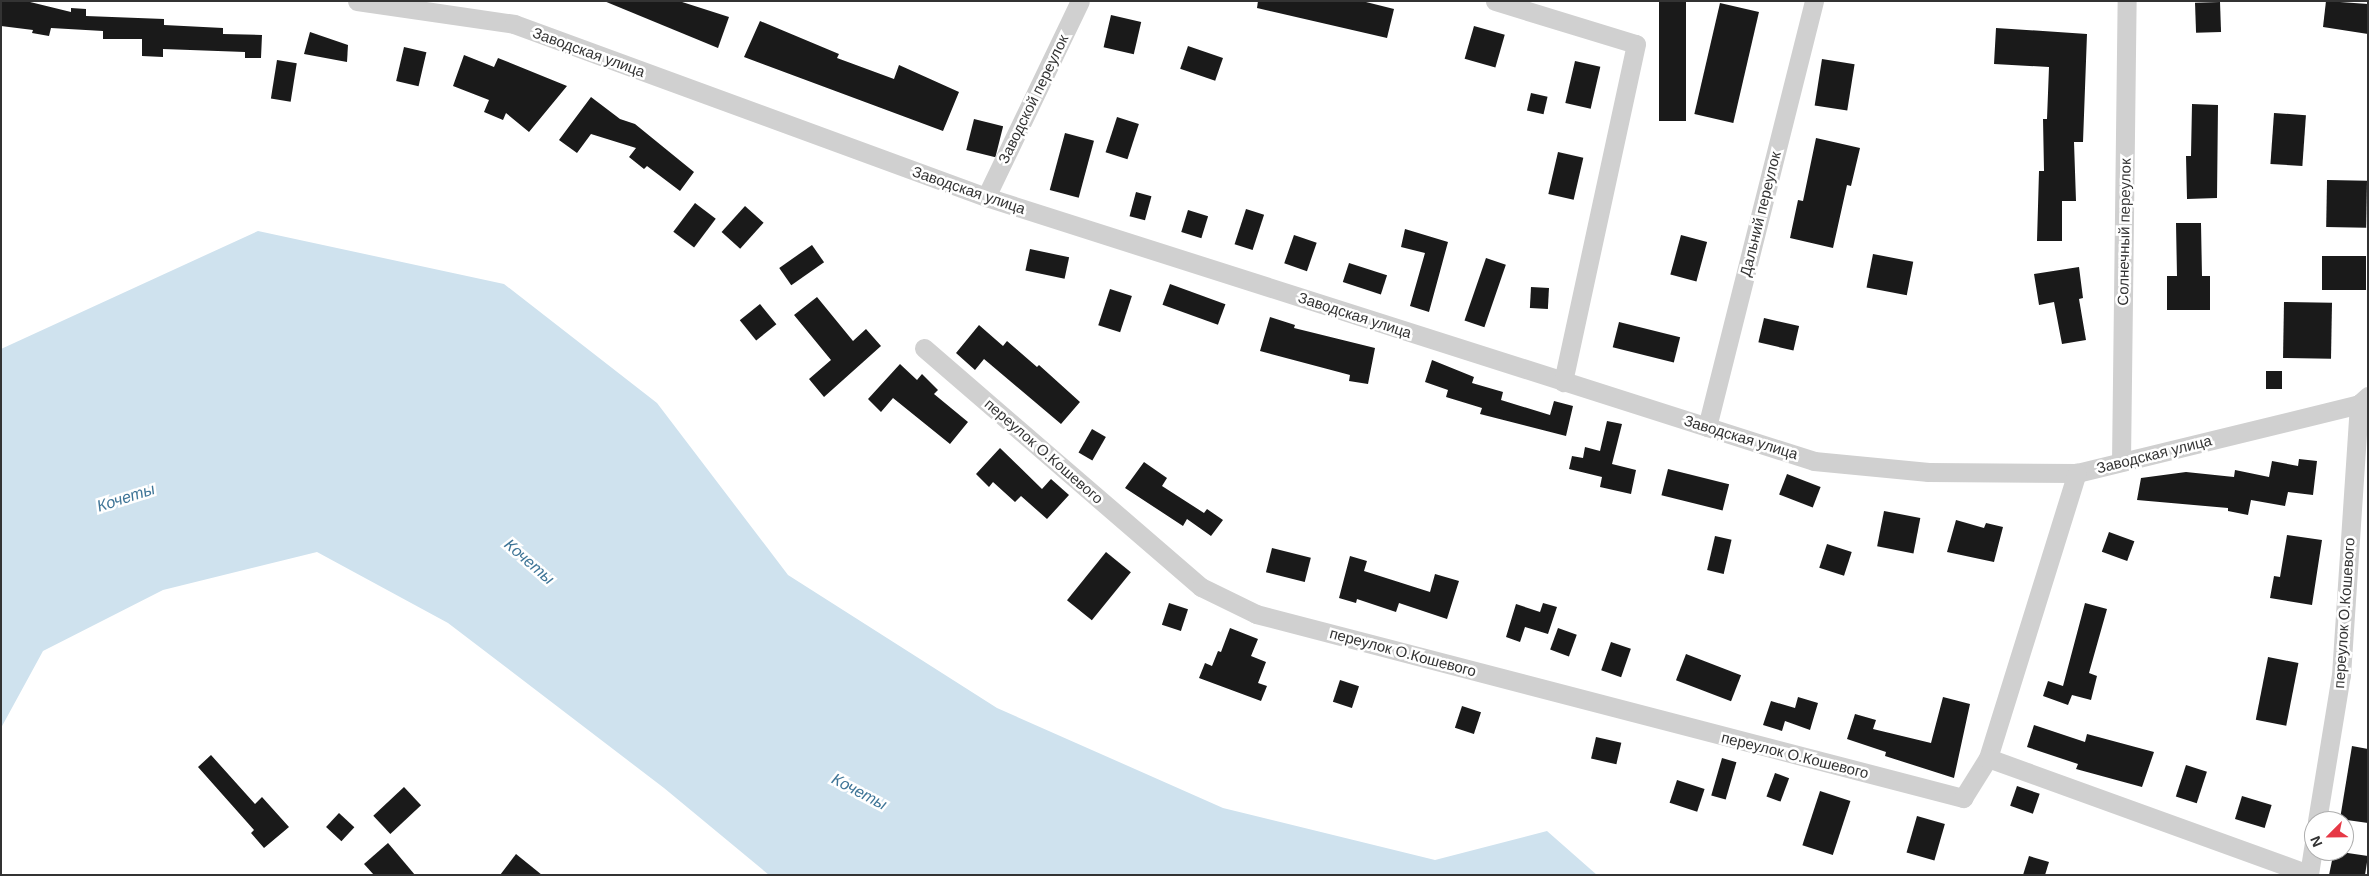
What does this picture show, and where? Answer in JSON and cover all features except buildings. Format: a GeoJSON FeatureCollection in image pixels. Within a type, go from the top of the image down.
{"type":"FeatureCollection","features":[{"type":"Feature","properties":{"kind":"street","name":"Заводская улица"},"geometry":{"type":"LineString","coordinates":[[358,1],[514,24],[986,197],[1814,461],[1928,472],[2077,473],[2363,400]]}},
{"type":"Feature","properties":{"kind":"street","name":"Заводской переулок"},"geometry":{"type":"LineString","coordinates":[[986,197],[1080,1]]}},
{"type":"Feature","properties":{"kind":"street"},"geometry":{"type":"LineString","coordinates":[[1495,1],[1636,44],[1564,382]]}},
{"type":"Feature","properties":{"kind":"street","name":"Дальний переулок"},"geometry":{"type":"LineString","coordinates":[[1707,427],[1814,1]]}},
{"type":"Feature","properties":{"kind":"street","name":"Солнечный переулок"},"geometry":{"type":"LineString","coordinates":[[2121,462],[2127,1]]}},
{"type":"Feature","properties":{"kind":"street","name":"переулок О.Кошевого"},"geometry":{"type":"LineString","coordinates":[[924,348],[1201,587],[1256,614],[1963,798],[1988,758]]}},
{"type":"Feature","properties":{"kind":"street","name":"переулок О.Кошевого"},"geometry":{"type":"LineString","coordinates":[[2319,811],[2341,675],[2363,400]]}},
{"type":"Feature","properties":{"kind":"street"},"geometry":{"type":"LineString","coordinates":[[2077,473],[1988,758],[2309,874],[2311,861]]}},
{"type":"Feature","properties":{"kind":"water","name":"Кочеты"},"geometry":{"type":"Polygon","coordinates":[[[258,231],[504,284],[657,403],[788,575],[997,708],[1223,808],[1435,860],[1547,831],[1597,875],[769,875],[664,788],[448,623],[317,552],[163,590],[43,651],[1,728],[1,349],[258,231]]]}}]}
